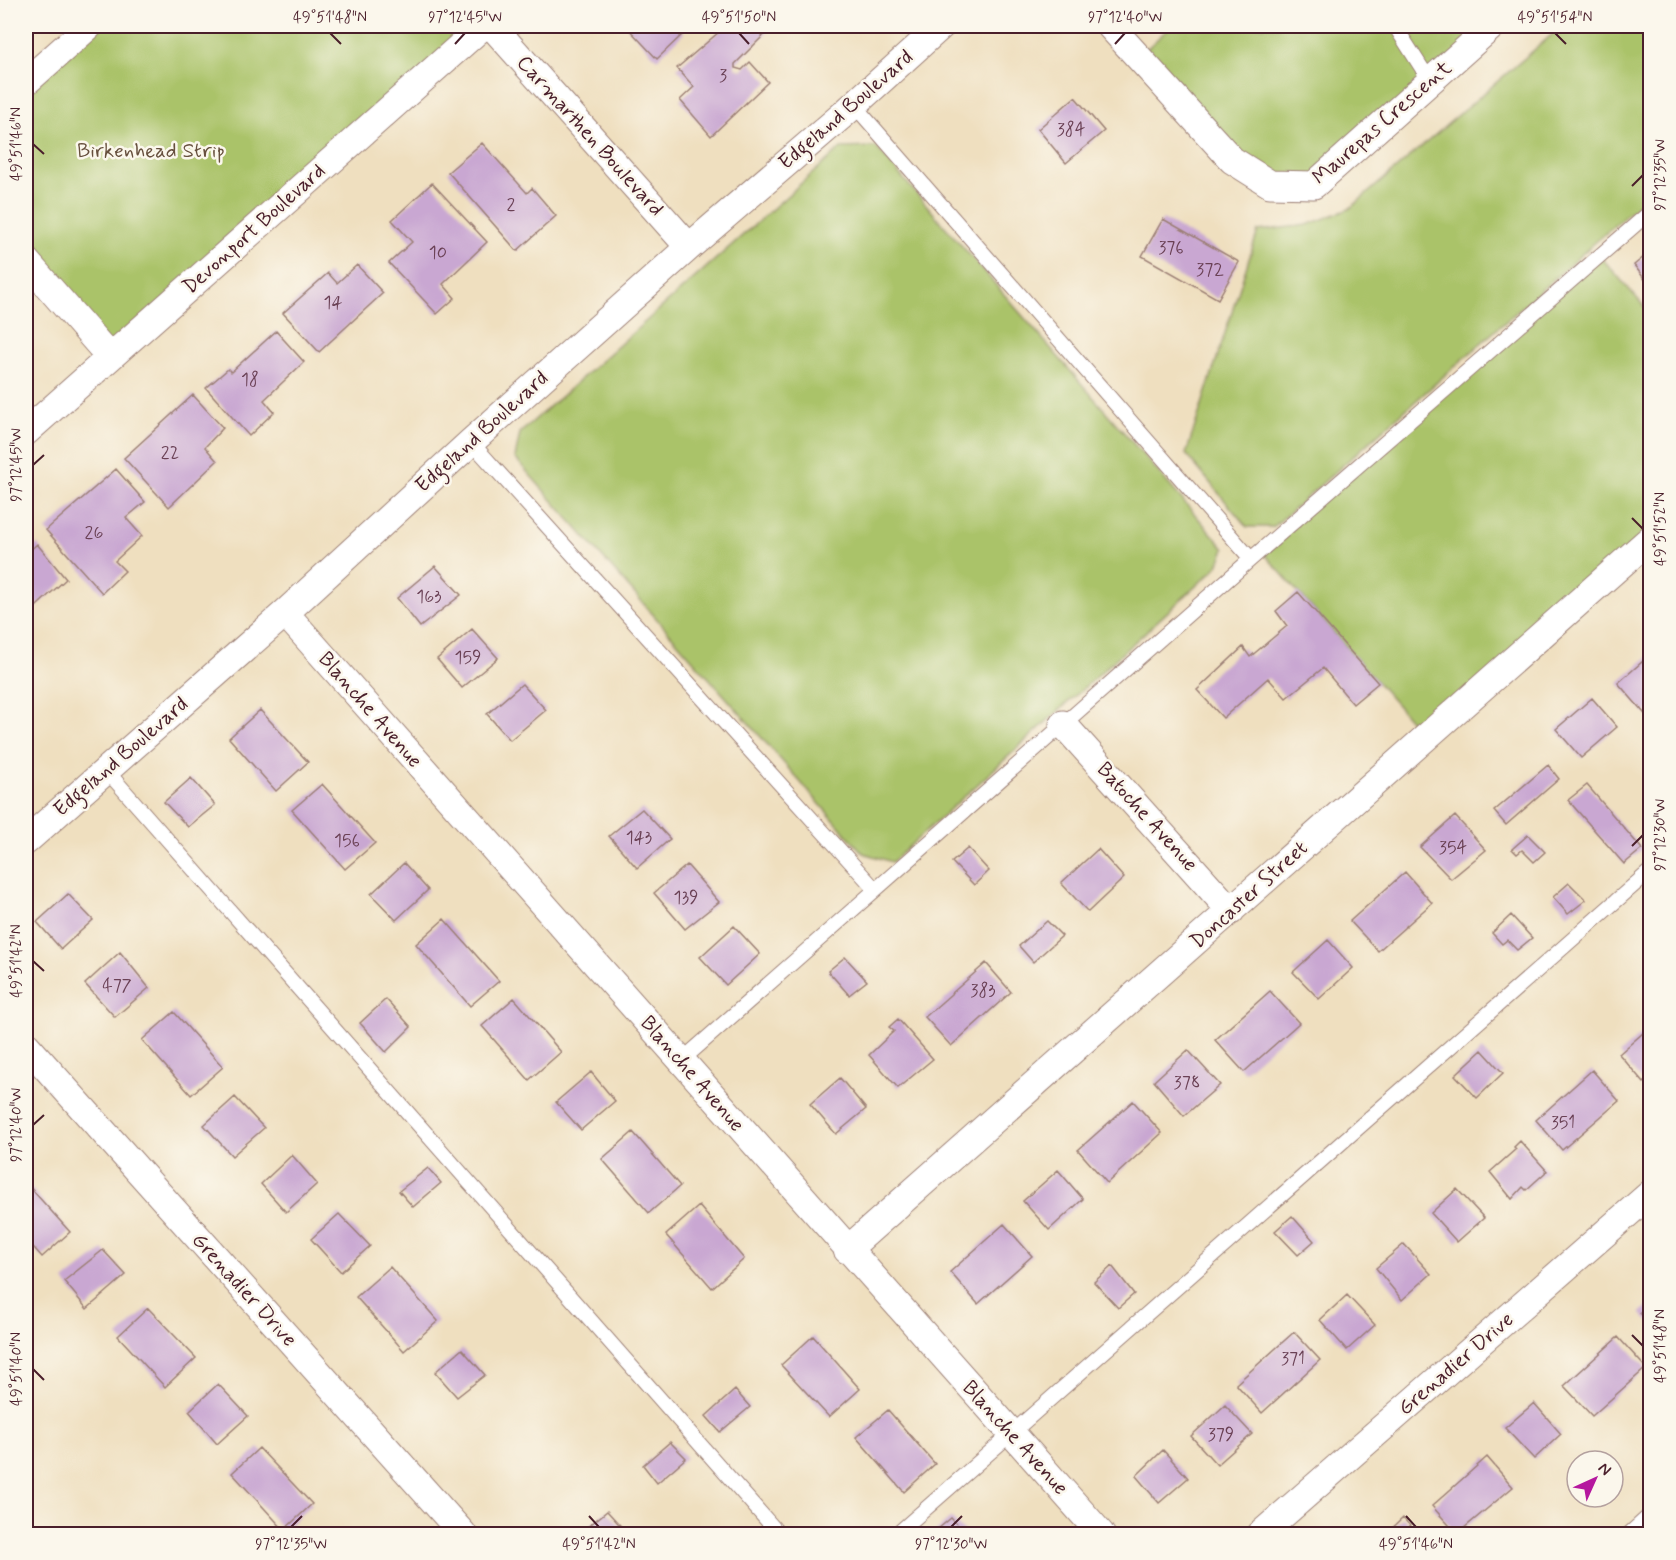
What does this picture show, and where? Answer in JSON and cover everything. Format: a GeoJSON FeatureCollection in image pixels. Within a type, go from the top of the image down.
{"type":"FeatureCollection","features":[{"type":"Feature","properties":{"kind":"street"},"geometry":{"type":"LineString","coordinates":[[26,82],[89,26]]}},
{"type":"Feature","properties":{"kind":"street","name":"Devonport Boulevard"},"geometry":{"type":"LineString","coordinates":[[26,432],[483,26]]}},
{"type":"Feature","properties":{"kind":"street","name":"Carmarthen Boulevard"},"geometry":{"type":"LineString","coordinates":[[492,26],[689,247]]}},
{"type":"Feature","properties":{"kind":"street","name":"Edgeland Boulevard"},"geometry":{"type":"LineString","coordinates":[[26,841],[285,613],[471,442],[689,247],[854,105],[941,26]]}},
{"type":"Feature","properties":{"kind":"street","name":"Maurepas Crescent"},"geometry":{"type":"LineString","coordinates":[[1110,26],[1232,160],[1270,184],[1314,185],[1492,26]]}},
{"type":"Feature","properties":{"kind":"street"},"geometry":{"type":"LineString","coordinates":[[26,261],[110,357]]}},
{"type":"Feature","properties":{"kind":"street","name":"Doncaster Street"},"geometry":{"type":"LineString","coordinates":[[848,1250],[1650,540]]}},
{"type":"Feature","properties":{"kind":"street","name":"Blanche Avenue"},"geometry":{"type":"LineString","coordinates":[[285,613],[1101,1534]]}},
{"type":"Feature","properties":{"kind":"street","name":"Batoche Avenue"},"geometry":{"type":"LineString","coordinates":[[1063,724],[1231,911]]}},
{"type":"Feature","properties":{"kind":"street","name":"Grenadier Drive"},"geometry":{"type":"LineString","coordinates":[[26,1045],[463,1534]]}},
{"type":"Feature","properties":{"kind":"street","name":"Grenadier Drive"},"geometry":{"type":"LineString","coordinates":[[1261,1534],[1650,1194]]}},
{"type":"Feature","properties":{"kind":"lane"},"geometry":{"type":"LineString","coordinates":[[1395,26],[1430,81]]}},
{"type":"Feature","properties":{"kind":"lane"},"geometry":{"type":"LineString","coordinates":[[854,105],[1251,559]]}},
{"type":"Feature","properties":{"kind":"lane"},"geometry":{"type":"LineString","coordinates":[[681,1061],[1251,559],[1650,212]]}},
{"type":"Feature","properties":{"kind":"lane"},"geometry":{"type":"LineString","coordinates":[[471,442],[875,889]]}},
{"type":"Feature","properties":{"kind":"lane"},"geometry":{"type":"LineString","coordinates":[[105,770],[779,1534]]}},
{"type":"Feature","properties":{"kind":"lane"},"geometry":{"type":"LineString","coordinates":[[897,1534],[1650,871]]}},
{"type":"Feature","properties":{"kind":"lane"},"geometry":{"type":"LineString","coordinates":[[1629,1534],[1650,1515]]}},
{"type":"Feature","properties":{"kind":"green space","name":"Birkenhead Strip"},"geometry":{"type":"Polygon","coordinates":[[[89,26],[483,26],[110,357],[26,261],[26,82],[89,26]]]}},
{"type":"Feature","properties":{"kind":"green space"},"geometry":{"type":"Polygon","coordinates":[[[1171,26],[1492,26],[1314,185],[1270,184],[1138,57],[1171,26]]]}},
{"type":"Feature","properties":{"kind":"green space"},"geometry":{"type":"Polygon","coordinates":[[[1562,26],[1650,26],[1650,194],[1273,527],[1247,527],[1186,454],[1258,231],[1307,225],[1349,209],[1562,26]]]}},
{"type":"Feature","properties":{"kind":"green space"},"geometry":{"type":"Polygon","coordinates":[[[876,147],[1225,549],[1217,567],[892,862],[863,853],[515,458],[520,433],[841,148],[876,147]]]}},
{"type":"Feature","properties":{"kind":"green space"},"geometry":{"type":"Polygon","coordinates":[[[1600,256],[1650,313],[1650,539],[1426,738],[1261,550],[1600,256]]]}},
{"type":"Feature","properties":{"kind":"building"},"geometry":{"type":"Polygon","coordinates":[[[626,26],[677,26],[684,33],[657,59],[626,26]]]}},
{"type":"Feature","properties":{"kind":"building"},"geometry":{"type":"Polygon","coordinates":[[[726,26],[765,26],[769,30],[735,64],[735,68],[742,70],[750,62],[768,82],[711,136],[680,100],[694,87],[677,68],[726,26]]]}},
{"type":"Feature","properties":{"kind":"building"},"geometry":{"type":"Polygon","coordinates":[[[1075,97],[1104,131],[1066,163],[1038,129],[1075,97]]]}},
{"type":"Feature","properties":{"kind":"building"},"geometry":{"type":"Polygon","coordinates":[[[482,143],[527,193],[532,188],[556,216],[517,251],[448,172],[482,143]]]}},
{"type":"Feature","properties":{"kind":"building"},"geometry":{"type":"Polygon","coordinates":[[[432,183],[487,242],[443,284],[455,298],[437,314],[389,263],[412,242],[392,220],[432,183]]]}},
{"type":"Feature","properties":{"kind":"building"},"geometry":{"type":"Polygon","coordinates":[[[1163,219],[1239,262],[1218,299],[1142,256],[1163,219]]]}},
{"type":"Feature","properties":{"kind":"building"},"geometry":{"type":"Polygon","coordinates":[[[1650,252],[1650,286],[1634,265],[1650,252]]]}},
{"type":"Feature","properties":{"kind":"building"},"geometry":{"type":"Polygon","coordinates":[[[357,265],[383,293],[319,352],[283,313],[328,273],[337,283],[357,265]]]}},
{"type":"Feature","properties":{"kind":"building"},"geometry":{"type":"Polygon","coordinates":[[[276,331],[304,362],[264,400],[274,412],[249,436],[206,388],[228,369],[231,372],[276,331]]]}},
{"type":"Feature","properties":{"kind":"building"},"geometry":{"type":"Polygon","coordinates":[[[193,395],[223,428],[205,447],[217,461],[169,507],[124,458],[193,395]]]}},
{"type":"Feature","properties":{"kind":"building"},"geometry":{"type":"Polygon","coordinates":[[[116,469],[145,502],[126,518],[142,536],[115,561],[125,571],[102,593],[46,530],[116,469]]]}},
{"type":"Feature","properties":{"kind":"building"},"geometry":{"type":"Polygon","coordinates":[[[37,544],[66,579],[26,616],[26,554],[37,544]]]}},
{"type":"Feature","properties":{"kind":"building"},"geometry":{"type":"Polygon","coordinates":[[[435,566],[461,595],[420,627],[397,598],[435,566]]]}},
{"type":"Feature","properties":{"kind":"building"},"geometry":{"type":"Polygon","coordinates":[[[1298,592],[1378,683],[1353,704],[1323,668],[1286,698],[1268,678],[1223,718],[1197,690],[1243,647],[1250,657],[1287,626],[1276,611],[1298,592]]]}},
{"type":"Feature","properties":{"kind":"building"},"geometry":{"type":"Polygon","coordinates":[[[472,629],[498,658],[462,688],[437,659],[472,629]]]}},
{"type":"Feature","properties":{"kind":"building"},"geometry":{"type":"Polygon","coordinates":[[[1650,655],[1650,708],[1645,714],[1618,683],[1650,655]]]}},
{"type":"Feature","properties":{"kind":"building"},"geometry":{"type":"Polygon","coordinates":[[[522,684],[546,710],[510,740],[487,714],[522,684]]]}},
{"type":"Feature","properties":{"kind":"building"},"geometry":{"type":"Polygon","coordinates":[[[1592,698],[1617,727],[1581,758],[1556,729],[1592,698]]]}},
{"type":"Feature","properties":{"kind":"building"},"geometry":{"type":"Polygon","coordinates":[[[260,710],[308,762],[276,791],[229,738],[260,710]]]}},
{"type":"Feature","properties":{"kind":"building"},"geometry":{"type":"Polygon","coordinates":[[[1548,765],[1559,779],[1506,825],[1494,811],[1548,765]]]}},
{"type":"Feature","properties":{"kind":"building"},"geometry":{"type":"Polygon","coordinates":[[[191,778],[215,805],[188,827],[164,802],[191,778]]]}},
{"type":"Feature","properties":{"kind":"building"},"geometry":{"type":"Polygon","coordinates":[[[322,784],[375,843],[345,869],[292,810],[322,784]]]}},
{"type":"Feature","properties":{"kind":"building"},"geometry":{"type":"Polygon","coordinates":[[[1587,785],[1642,849],[1624,864],[1568,800],[1587,785]]]}},
{"type":"Feature","properties":{"kind":"building"},"geometry":{"type":"Polygon","coordinates":[[[642,809],[670,839],[637,868],[609,836],[642,809]]]}},
{"type":"Feature","properties":{"kind":"building"},"geometry":{"type":"Polygon","coordinates":[[[1455,816],[1486,850],[1451,879],[1420,847],[1455,816]]]}},
{"type":"Feature","properties":{"kind":"building"},"geometry":{"type":"Polygon","coordinates":[[[1528,835],[1545,852],[1534,862],[1522,850],[1517,854],[1512,849],[1528,835]]]}},
{"type":"Feature","properties":{"kind":"building"},"geometry":{"type":"Polygon","coordinates":[[[968,848],[989,871],[974,885],[952,862],[968,848]]]}},
{"type":"Feature","properties":{"kind":"building"},"geometry":{"type":"Polygon","coordinates":[[[1098,849],[1124,878],[1088,912],[1061,883],[1098,849]]]}},
{"type":"Feature","properties":{"kind":"building"},"geometry":{"type":"Polygon","coordinates":[[[404,863],[428,890],[396,920],[371,894],[404,863]]]}},
{"type":"Feature","properties":{"kind":"building"},"geometry":{"type":"Polygon","coordinates":[[[687,865],[719,902],[685,929],[654,893],[687,865]]]}},
{"type":"Feature","properties":{"kind":"building"},"geometry":{"type":"Polygon","coordinates":[[[1405,872],[1432,903],[1378,951],[1350,921],[1405,872]]]}},
{"type":"Feature","properties":{"kind":"building"},"geometry":{"type":"Polygon","coordinates":[[[1569,883],[1586,900],[1568,914],[1553,897],[1569,883]]]}},
{"type":"Feature","properties":{"kind":"building"},"geometry":{"type":"Polygon","coordinates":[[[68,894],[93,920],[61,949],[37,922],[68,894]]]}},
{"type":"Feature","properties":{"kind":"building"},"geometry":{"type":"Polygon","coordinates":[[[1511,915],[1532,938],[1517,950],[1507,940],[1502,944],[1492,933],[1511,915]]]}},
{"type":"Feature","properties":{"kind":"building"},"geometry":{"type":"Polygon","coordinates":[[[444,919],[499,981],[470,1006],[416,944],[444,919]]]}},
{"type":"Feature","properties":{"kind":"building"},"geometry":{"type":"Polygon","coordinates":[[[1047,921],[1062,936],[1033,962],[1019,946],[1047,921]]]}},
{"type":"Feature","properties":{"kind":"building"},"geometry":{"type":"Polygon","coordinates":[[[734,926],[760,954],[726,985],[700,957],[734,926]]]}},
{"type":"Feature","properties":{"kind":"building"},"geometry":{"type":"Polygon","coordinates":[[[1328,940],[1353,968],[1319,999],[1293,972],[1328,940]]]}},
{"type":"Feature","properties":{"kind":"building"},"geometry":{"type":"Polygon","coordinates":[[[120,952],[149,988],[115,1017],[85,984],[120,952]]]}},
{"type":"Feature","properties":{"kind":"building"},"geometry":{"type":"Polygon","coordinates":[[[845,957],[867,981],[849,995],[828,971],[845,957]]]}},
{"type":"Feature","properties":{"kind":"building"},"geometry":{"type":"Polygon","coordinates":[[[986,963],[1011,992],[951,1046],[925,1017],[986,963]]]}},
{"type":"Feature","properties":{"kind":"building"},"geometry":{"type":"Polygon","coordinates":[[[1270,991],[1299,1023],[1244,1072],[1215,1040],[1270,991]]]}},
{"type":"Feature","properties":{"kind":"building"},"geometry":{"type":"Polygon","coordinates":[[[514,998],[561,1052],[529,1080],[482,1026],[514,998]]]}},
{"type":"Feature","properties":{"kind":"building"},"geometry":{"type":"Polygon","coordinates":[[[386,999],[411,1027],[386,1052],[360,1023],[386,999]]]}},
{"type":"Feature","properties":{"kind":"building"},"geometry":{"type":"Polygon","coordinates":[[[174,1012],[223,1067],[191,1095],[142,1040],[174,1012]]]}},
{"type":"Feature","properties":{"kind":"building"},"geometry":{"type":"Polygon","coordinates":[[[898,1019],[933,1059],[898,1088],[869,1055],[894,1031],[889,1027],[898,1019]]]}},
{"type":"Feature","properties":{"kind":"building"},"geometry":{"type":"Polygon","coordinates":[[[1650,1027],[1650,1078],[1644,1083],[1619,1054],[1650,1027]]]}},
{"type":"Feature","properties":{"kind":"building"},"geometry":{"type":"Polygon","coordinates":[[[1188,1050],[1220,1085],[1184,1116],[1154,1081],[1188,1050]]]}},
{"type":"Feature","properties":{"kind":"building"},"geometry":{"type":"Polygon","coordinates":[[[1482,1050],[1503,1073],[1477,1098],[1455,1075],[1482,1050]]]}},
{"type":"Feature","properties":{"kind":"building"},"geometry":{"type":"Polygon","coordinates":[[[1592,1070],[1619,1101],[1562,1150],[1536,1120],[1592,1070]]]}},
{"type":"Feature","properties":{"kind":"building"},"geometry":{"type":"Polygon","coordinates":[[[591,1072],[615,1101],[581,1130],[556,1102],[591,1072]]]}},
{"type":"Feature","properties":{"kind":"building"},"geometry":{"type":"Polygon","coordinates":[[[840,1078],[866,1109],[836,1134],[810,1104],[840,1078]]]}},
{"type":"Feature","properties":{"kind":"building"},"geometry":{"type":"Polygon","coordinates":[[[235,1097],[264,1128],[232,1156],[204,1125],[235,1097]]]}},
{"type":"Feature","properties":{"kind":"building"},"geometry":{"type":"Polygon","coordinates":[[[1133,1101],[1162,1133],[1107,1183],[1078,1150],[1133,1101]]]}},
{"type":"Feature","properties":{"kind":"building"},"geometry":{"type":"Polygon","coordinates":[[[633,1132],[680,1186],[649,1213],[602,1159],[633,1132]]]}},
{"type":"Feature","properties":{"kind":"building"},"geometry":{"type":"Polygon","coordinates":[[[1520,1141],[1547,1171],[1526,1190],[1523,1187],[1512,1199],[1490,1172],[1516,1149],[1514,1147],[1520,1141]]]}},
{"type":"Feature","properties":{"kind":"building"},"geometry":{"type":"Polygon","coordinates":[[[292,1155],[317,1184],[286,1212],[261,1184],[292,1155]]]}},
{"type":"Feature","properties":{"kind":"building"},"geometry":{"type":"Polygon","coordinates":[[[428,1168],[441,1183],[413,1207],[399,1191],[428,1168]]]}},
{"type":"Feature","properties":{"kind":"building"},"geometry":{"type":"Polygon","coordinates":[[[1058,1170],[1083,1199],[1049,1230],[1023,1201],[1058,1170]]]}},
{"type":"Feature","properties":{"kind":"building"},"geometry":{"type":"Polygon","coordinates":[[[26,1183],[70,1232],[42,1257],[26,1239],[26,1183]]]}},
{"type":"Feature","properties":{"kind":"building"},"geometry":{"type":"Polygon","coordinates":[[[1457,1189],[1484,1218],[1457,1242],[1431,1213],[1457,1189]]]}},
{"type":"Feature","properties":{"kind":"building"},"geometry":{"type":"Polygon","coordinates":[[[699,1206],[744,1259],[712,1288],[666,1235],[699,1206]]]}},
{"type":"Feature","properties":{"kind":"building"},"geometry":{"type":"Polygon","coordinates":[[[339,1214],[370,1246],[341,1272],[311,1239],[339,1214]]]}},
{"type":"Feature","properties":{"kind":"building"},"geometry":{"type":"Polygon","coordinates":[[[1292,1216],[1314,1241],[1298,1255],[1275,1231],[1292,1216]]]}},
{"type":"Feature","properties":{"kind":"building"},"geometry":{"type":"Polygon","coordinates":[[[1004,1224],[1032,1256],[978,1304],[950,1272],[1004,1224]]]}},
{"type":"Feature","properties":{"kind":"building"},"geometry":{"type":"Polygon","coordinates":[[[1404,1244],[1431,1274],[1402,1300],[1376,1268],[1404,1244]]]}},
{"type":"Feature","properties":{"kind":"building"},"geometry":{"type":"Polygon","coordinates":[[[103,1250],[126,1275],[87,1309],[64,1281],[103,1250]]]}},
{"type":"Feature","properties":{"kind":"building"},"geometry":{"type":"Polygon","coordinates":[[[1112,1266],[1134,1294],[1118,1308],[1094,1282],[1112,1266]]]}},
{"type":"Feature","properties":{"kind":"building"},"geometry":{"type":"Polygon","coordinates":[[[390,1267],[438,1321],[404,1351],[356,1297],[390,1267]]]}},
{"type":"Feature","properties":{"kind":"building"},"geometry":{"type":"Polygon","coordinates":[[[1347,1295],[1375,1325],[1347,1350],[1320,1320],[1347,1295]]]}},
{"type":"Feature","properties":{"kind":"building"},"geometry":{"type":"Polygon","coordinates":[[[1650,1304],[1650,1323],[1640,1313],[1650,1304]]]}},
{"type":"Feature","properties":{"kind":"building"},"geometry":{"type":"Polygon","coordinates":[[[148,1308],[196,1358],[165,1387],[118,1336],[148,1308]]]}},
{"type":"Feature","properties":{"kind":"building"},"geometry":{"type":"Polygon","coordinates":[[[1294,1332],[1320,1360],[1262,1413],[1236,1384],[1294,1332]]]}},
{"type":"Feature","properties":{"kind":"building"},"geometry":{"type":"Polygon","coordinates":[[[813,1336],[860,1389],[829,1417],[781,1365],[813,1336]]]}},
{"type":"Feature","properties":{"kind":"building"},"geometry":{"type":"Polygon","coordinates":[[[1618,1337],[1646,1368],[1592,1416],[1564,1386],[1618,1337]]]}},
{"type":"Feature","properties":{"kind":"building"},"geometry":{"type":"Polygon","coordinates":[[[462,1349],[485,1375],[457,1397],[435,1372],[462,1349]]]}},
{"type":"Feature","properties":{"kind":"building"},"geometry":{"type":"Polygon","coordinates":[[[218,1384],[248,1416],[217,1444],[189,1411],[218,1384]]]}},
{"type":"Feature","properties":{"kind":"building"},"geometry":{"type":"Polygon","coordinates":[[[735,1390],[750,1407],[720,1432],[706,1416],[735,1390]]]}},
{"type":"Feature","properties":{"kind":"building"},"geometry":{"type":"Polygon","coordinates":[[[1534,1403],[1561,1434],[1534,1459],[1505,1428],[1534,1403]]]}},
{"type":"Feature","properties":{"kind":"building"},"geometry":{"type":"Polygon","coordinates":[[[1225,1405],[1252,1434],[1217,1465],[1191,1436],[1225,1405]]]}},
{"type":"Feature","properties":{"kind":"building"},"geometry":{"type":"Polygon","coordinates":[[[888,1410],[935,1464],[904,1492],[856,1437],[888,1410]]]}},
{"type":"Feature","properties":{"kind":"building"},"geometry":{"type":"Polygon","coordinates":[[[670,1442],[686,1458],[657,1483],[643,1465],[670,1442]]]}},
{"type":"Feature","properties":{"kind":"building"},"geometry":{"type":"Polygon","coordinates":[[[259,1448],[312,1504],[284,1530],[232,1473],[259,1448]]]}},
{"type":"Feature","properties":{"kind":"building"},"geometry":{"type":"Polygon","coordinates":[[[1163,1450],[1188,1478],[1159,1503],[1136,1476],[1163,1450]]]}},
{"type":"Feature","properties":{"kind":"building"},"geometry":{"type":"Polygon","coordinates":[[[1487,1457],[1513,1487],[1457,1534],[1432,1506],[1487,1457]]]}},
{"type":"Feature","properties":{"kind":"building"},"geometry":{"type":"Polygon","coordinates":[[[607,1511],[628,1534],[579,1534],[607,1511]]]}},
{"type":"Feature","properties":{"kind":"building"},"geometry":{"type":"Polygon","coordinates":[[[951,1518],[966,1534],[932,1534],[951,1518]]]}},
{"type":"Feature","properties":{"kind":"building"},"geometry":{"type":"Polygon","coordinates":[[[1403,1518],[1418,1534],[1386,1534],[1403,1518]]]}}]}
